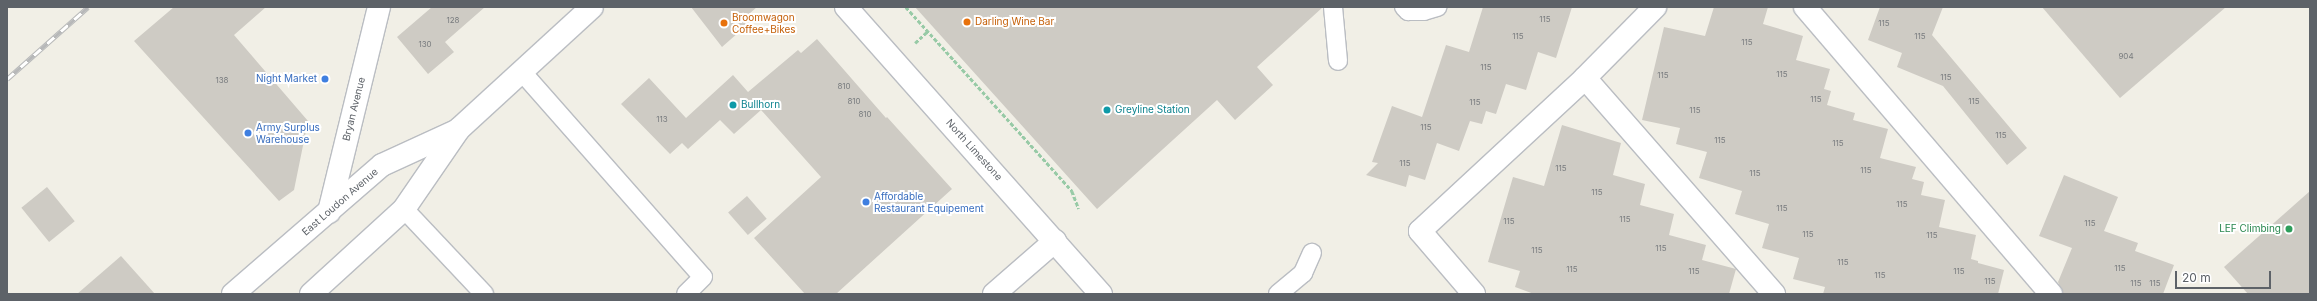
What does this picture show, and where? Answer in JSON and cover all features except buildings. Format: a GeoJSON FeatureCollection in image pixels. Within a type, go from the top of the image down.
{"type":"FeatureCollection","features":[{"type":"Feature","properties":{"kind":"street","name":"Bryan Avenue"},"geometry":{"type":"LineString","coordinates":[[329,212],[379,7]]}},
{"type":"Feature","properties":{"kind":"street","name":"East Loudon Avenue"},"geometry":{"type":"LineString","coordinates":[[312,294],[404,209],[459,129],[592,7]]}},
{"type":"Feature","properties":{"kind":"street","name":"North Limestone"},"geometry":{"type":"LineString","coordinates":[[846,7],[1101,294]]}},
{"type":"Feature","properties":{"kind":"street"},"geometry":{"type":"LineString","coordinates":[[1474,294],[1420,231],[1585,78],[1655,7]]}},
{"type":"Feature","properties":{"kind":"street"},"geometry":{"type":"LineString","coordinates":[[1805,7],[2052,294]]}},
{"type":"Feature","properties":{"kind":"street"},"geometry":{"type":"LineString","coordinates":[[1585,78],[1774,294]]}},
{"type":"Feature","properties":{"kind":"street","name":"East Loudon Avenue"},"geometry":{"type":"LineString","coordinates":[[233,294],[382,165],[459,129]]}},
{"type":"Feature","properties":{"kind":"street"},"geometry":{"type":"LineString","coordinates":[[994,294],[1055,241]]}},
{"type":"Feature","properties":{"kind":"lane"},"geometry":{"type":"LineString","coordinates":[[1333,7],[1338,60]]}},
{"type":"Feature","properties":{"kind":"lane"},"geometry":{"type":"LineString","coordinates":[[1404,7],[1408,11],[1424,11],[1437,7]]}},
{"type":"Feature","properties":{"kind":"lane"},"geometry":{"type":"LineString","coordinates":[[522,72],[703,277],[686,294]]}},
{"type":"Feature","properties":{"kind":"lane"},"geometry":{"type":"LineString","coordinates":[[404,209],[484,294]]}},
{"type":"Feature","properties":{"kind":"lane"},"geometry":{"type":"LineString","coordinates":[[1278,294],[1303,273],[1312,253]]}},
{"type":"Feature","properties":{"kind":"path"},"geometry":{"type":"LineString","coordinates":[[906,7],[1072,191],[1079,209]]}},
{"type":"Feature","properties":{"kind":"path"},"geometry":{"type":"LineString","coordinates":[[914,44],[928,31]]}},
{"type":"Feature","properties":{"kind":"railway"},"geometry":{"type":"LineString","coordinates":[[7,79],[88,7]]}},
{"type":"Feature","properties":{"kind":"place","name":"Darling Wine Bar"},"geometry":{"type":"Point","coordinates":[967,22]}},
{"type":"Feature","properties":{"kind":"place","name":"Broomwagon Coffee+Bikes"},"geometry":{"type":"Point","coordinates":[724,23]}},
{"type":"Feature","properties":{"kind":"place","name":"Night Market"},"geometry":{"type":"Point","coordinates":[325,79]}},
{"type":"Feature","properties":{"kind":"place","name":"Bullhorn"},"geometry":{"type":"Point","coordinates":[733,105]}},
{"type":"Feature","properties":{"kind":"place","name":"Greyline Station"},"geometry":{"type":"Point","coordinates":[1107,110]}},
{"type":"Feature","properties":{"kind":"place","name":"Army Surplus Warehouse"},"geometry":{"type":"Point","coordinates":[248,133]}},
{"type":"Feature","properties":{"kind":"place","name":"Affordable Restaurant Equipement"},"geometry":{"type":"Point","coordinates":[866,202]}},
{"type":"Feature","properties":{"kind":"place","name":"LEF Climbing"},"geometry":{"type":"Point","coordinates":[2289,229]}}]}
